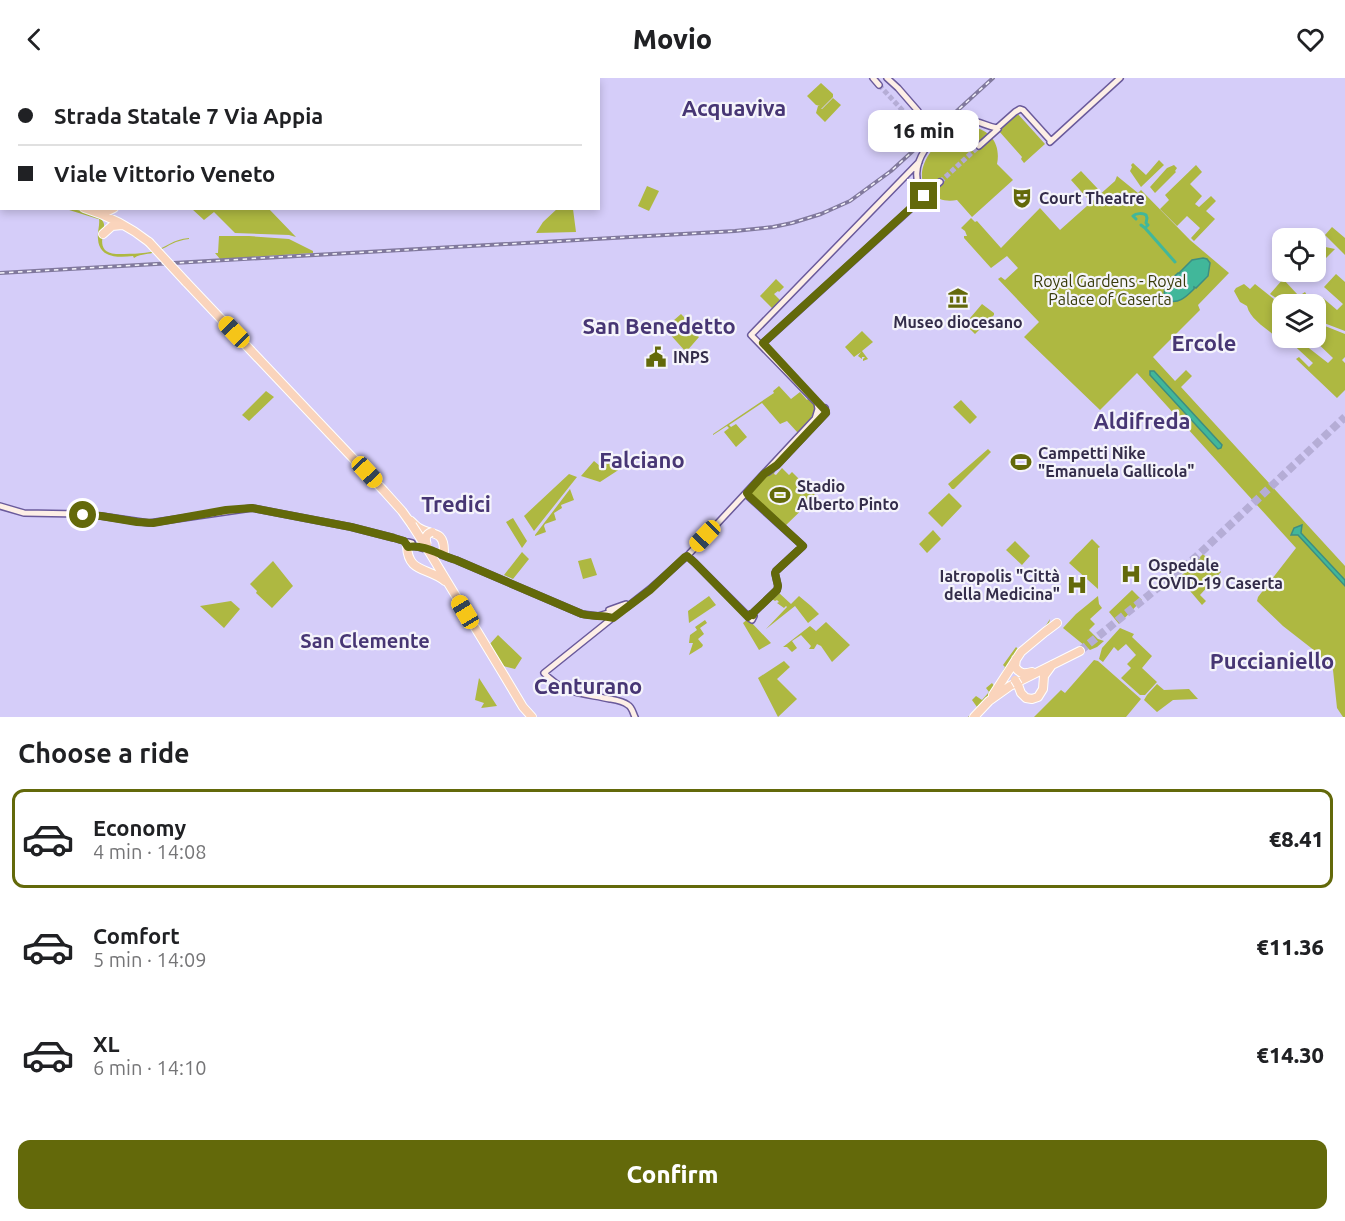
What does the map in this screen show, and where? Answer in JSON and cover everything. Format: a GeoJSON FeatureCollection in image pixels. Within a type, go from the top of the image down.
{"type":"FeatureCollection","features":[{"type":"Feature","properties":{"kind":"highway"},"geometry":{"type":"LineString","coordinates":[[90,210],[125,225],[149,243],[439,551]]}},
{"type":"Feature","properties":{"kind":"highway"},"geometry":{"type":"LineString","coordinates":[[96,212],[112,210]]}},
{"type":"Feature","properties":{"kind":"highway"},"geometry":{"type":"LineString","coordinates":[[117,210],[125,225]]}},
{"type":"Feature","properties":{"kind":"highway"},"geometry":{"type":"LineString","coordinates":[[96,212],[104,222],[103,234],[112,226],[125,225]]}},
{"type":"Feature","properties":{"kind":"highway"},"geometry":{"type":"LineString","coordinates":[[411,522],[420,529],[440,537],[439,551],[448,584]]}},
{"type":"Feature","properties":{"kind":"highway"},"geometry":{"type":"LineString","coordinates":[[432,532],[425,538],[439,551]]}},
{"type":"Feature","properties":{"kind":"highway"},"geometry":{"type":"LineString","coordinates":[[409,547],[409,560],[412,564],[442,578],[448,584],[528,712]]}},
{"type":"Feature","properties":{"kind":"highway"},"geometry":{"type":"LineString","coordinates":[[422,569],[432,566],[439,551]]}},
{"type":"Feature","properties":{"kind":"highway"},"geometry":{"type":"LineString","coordinates":[[989,701],[1016,660],[1051,624]]}},
{"type":"Feature","properties":{"kind":"highway"},"geometry":{"type":"LineString","coordinates":[[974,717],[1004,689],[1080,651]]}},
{"type":"Feature","properties":{"kind":"highway"},"geometry":{"type":"LineString","coordinates":[[1016,660],[1015,667],[1022,673],[1039,670]]}},
{"type":"Feature","properties":{"kind":"highway"},"geometry":{"type":"LineString","coordinates":[[1016,660],[1012,669],[1016,682],[1021,693],[1026,698],[1032,699],[1039,695],[1044,676],[1053,664]]}},
{"type":"Feature","properties":{"kind":"highway"},"geometry":{"type":"LineString","coordinates":[[1028,676],[1039,681],[1041,687],[1039,695]]}},
{"type":"Feature","properties":{"kind":"main road"},"geometry":{"type":"LineString","coordinates":[[873,78],[879,85]]}},
{"type":"Feature","properties":{"kind":"main road"},"geometry":{"type":"LineString","coordinates":[[887,78],[918,111]]}},
{"type":"Feature","properties":{"kind":"main road"},"geometry":{"type":"LineString","coordinates":[[1050,142],[1120,78]]}},
{"type":"Feature","properties":{"kind":"main road"},"geometry":{"type":"LineString","coordinates":[[980,146],[993,130],[1020,109],[1050,142]]}},
{"type":"Feature","properties":{"kind":"main road"},"geometry":{"type":"LineString","coordinates":[[993,130],[1020,112],[1050,142]]}},
{"type":"Feature","properties":{"kind":"main road"},"geometry":{"type":"LineString","coordinates":[[949,132],[973,122]]}},
{"type":"Feature","properties":{"kind":"main road"},"geometry":{"type":"LineString","coordinates":[[913,171],[924,150],[933,140],[954,126],[981,122],[993,130]]}},
{"type":"Feature","properties":{"kind":"main road"},"geometry":{"type":"LineString","coordinates":[[815,419],[817,403],[753,333],[858,223],[913,171],[929,151]]}},
{"type":"Feature","properties":{"kind":"main road"},"geometry":{"type":"LineString","coordinates":[[913,171],[924,196]]}},
{"type":"Feature","properties":{"kind":"main road"},"geometry":{"type":"LineString","coordinates":[[762,344],[940,182]]}},
{"type":"Feature","properties":{"kind":"main road"},"geometry":{"type":"LineString","coordinates":[[762,344],[826,412]]}},
{"type":"Feature","properties":{"kind":"main road"},"geometry":{"type":"LineString","coordinates":[[635,717],[629,705],[619,700],[573,692],[563,688],[544,674],[627,605],[690,557],[694,548],[782,457],[815,419],[826,412]]}},
{"type":"Feature","properties":{"kind":"main road"},"geometry":{"type":"LineString","coordinates":[[801,436],[826,412]]}},
{"type":"Feature","properties":{"kind":"main road"},"geometry":{"type":"LineString","coordinates":[[690,557],[738,606],[751,616],[777,590],[776,571],[803,546],[747,494]]}},
{"type":"Feature","properties":{"kind":"main road"},"geometry":{"type":"LineString","coordinates":[[0,506],[25,514],[101,516],[153,523],[226,510],[252,508],[352,527],[404,541],[409,547],[439,551],[584,615],[613,618]]}},
{"type":"Feature","properties":{"kind":"main road"},"geometry":{"type":"LineString","coordinates":[[584,615],[601,613],[627,605]]}},
{"type":"Feature","properties":{"kind":"main road"},"geometry":{"type":"LineString","coordinates":[[604,616],[627,605]]}},
{"type":"Feature","properties":{"kind":"main road"},"geometry":{"type":"LineString","coordinates":[[604,616],[607,618],[607,623]]}},
{"type":"Feature","properties":{"kind":"green space"},"geometry":{"type":"Polygon","coordinates":[[[821,83],[833,94],[833,97],[821,109],[833,98],[841,105],[825,122],[816,113],[820,106],[807,96],[821,83]]]}},
{"type":"Feature","properties":{"kind":"green space"},"geometry":{"type":"Polygon","coordinates":[[[1017,113],[1045,144],[1024,163],[1022,157],[998,130],[1017,113]]]}},
{"type":"Feature","properties":{"kind":"green space"},"geometry":{"type":"Polygon","coordinates":[[[972,127],[984,131],[993,139],[998,157],[997,164],[1013,180],[972,217],[957,200],[943,200],[930,193],[924,186],[922,178],[925,161],[936,145],[961,129],[972,127]]]}},
{"type":"Feature","properties":{"kind":"green space"},"geometry":{"type":"Polygon","coordinates":[[[1159,160],[1164,165],[1141,187],[1130,171],[1131,165],[1133,163],[1146,175],[1159,160]]]}},
{"type":"Feature","properties":{"kind":"green space"},"geometry":{"type":"Polygon","coordinates":[[[1174,165],[1177,168],[1176,172],[1155,193],[1150,187],[1167,168],[1174,165]]]}},
{"type":"Feature","properties":{"kind":"green space"},"geometry":{"type":"Polygon","coordinates":[[[1196,165],[1202,172],[1190,184],[1202,196],[1195,204],[1199,207],[1211,196],[1216,201],[1206,211],[1215,219],[1194,241],[1191,238],[1200,228],[1187,216],[1177,226],[1160,209],[1169,200],[1165,195],[1196,165]]]}},
{"type":"Feature","properties":{"kind":"green space"},"geometry":{"type":"Polygon","coordinates":[[[1081,171],[1098,189],[1087,198],[1071,180],[1081,171]]]}},
{"type":"Feature","properties":{"kind":"green space","name":"Royal Gardens - Royal Palace of Caserta"},"geometry":{"type":"Polygon","coordinates":[[[1117,176],[1138,193],[1141,190],[1190,240],[1229,273],[1198,305],[1200,310],[1153,357],[1175,381],[1186,370],[1192,376],[1181,387],[1345,566],[1345,717],[1337,708],[1333,670],[1315,651],[1283,626],[1257,601],[1296,548],[1137,373],[1100,410],[1024,337],[1039,322],[998,279],[1001,277],[1005,280],[1018,268],[1007,256],[991,268],[964,238],[967,236],[961,228],[971,218],[977,221],[1001,248],[1040,208],[1060,230],[1115,181],[1117,176]]]}},
{"type":"Feature","properties":{"kind":"green space"},"geometry":{"type":"Polygon","coordinates":[[[647,186],[659,191],[649,211],[638,206],[647,186]]]}},
{"type":"Feature","properties":{"kind":"green space"},"geometry":{"type":"Polygon","coordinates":[[[69,210],[88,212],[102,220],[104,224],[102,242],[109,253],[150,252],[179,240],[189,239],[134,258],[133,256],[110,255],[99,245],[99,219],[69,210]]]}},
{"type":"Feature","properties":{"kind":"green space"},"geometry":{"type":"Polygon","coordinates":[[[193,210],[270,210],[296,237],[235,233],[214,212],[204,220],[193,210]]]}},
{"type":"Feature","properties":{"kind":"green space"},"geometry":{"type":"Polygon","coordinates":[[[556,210],[573,210],[576,232],[536,233],[543,222],[556,210]]]}},
{"type":"Feature","properties":{"kind":"green space"},"geometry":{"type":"Polygon","coordinates":[[[1332,227],[1345,238],[1345,255],[1326,236],[1332,227]]]}},
{"type":"Feature","properties":{"kind":"green space"},"geometry":{"type":"Polygon","coordinates":[[[219,236],[289,239],[313,253],[220,259],[215,253],[218,253],[219,236]]]}},
{"type":"Feature","properties":{"kind":"green space"},"geometry":{"type":"Polygon","coordinates":[[[1326,247],[1335,249],[1326,258],[1326,247]]]}},
{"type":"Feature","properties":{"kind":"green space"},"geometry":{"type":"Polygon","coordinates":[[[1336,274],[1345,282],[1345,331],[1326,324],[1326,301],[1337,310],[1343,304],[1324,287],[1336,274]]]}},
{"type":"Feature","properties":{"kind":"green space"},"geometry":{"type":"Polygon","coordinates":[[[776,279],[784,287],[774,294],[781,301],[773,309],[760,296],[776,279]]]}},
{"type":"Feature","properties":{"kind":"green space"},"geometry":{"type":"Polygon","coordinates":[[[1280,282],[1286,282],[1297,294],[1272,295],[1270,294],[1280,282]]]}},
{"type":"Feature","properties":{"kind":"green space"},"geometry":{"type":"Polygon","coordinates":[[[1244,284],[1250,289],[1255,284],[1272,297],[1272,334],[1255,319],[1247,306],[1240,302],[1234,291],[1244,284]]]}},
{"type":"Feature","properties":{"kind":"green space"},"geometry":{"type":"Polygon","coordinates":[[[982,304],[994,315],[975,334],[965,324],[982,304]]]}},
{"type":"Feature","properties":{"kind":"green space"},"geometry":{"type":"Polygon","coordinates":[[[681,314],[699,337],[686,352],[666,327],[681,314]]]}},
{"type":"Feature","properties":{"kind":"green space"},"geometry":{"type":"Polygon","coordinates":[[[1326,326],[1345,334],[1345,357],[1342,360],[1345,363],[1345,390],[1337,398],[1296,359],[1299,357],[1309,367],[1313,363],[1297,348],[1309,348],[1328,363],[1333,358],[1322,348],[1326,348],[1326,326]]]}},
{"type":"Feature","properties":{"kind":"green space"},"geometry":{"type":"Polygon","coordinates":[[[862,331],[873,342],[862,351],[868,359],[863,361],[865,357],[862,359],[858,356],[861,352],[854,357],[845,347],[862,331]]]}},
{"type":"Feature","properties":{"kind":"green space"},"geometry":{"type":"Polygon","coordinates":[[[779,386],[791,399],[800,392],[807,400],[809,398],[815,404],[812,417],[798,433],[787,421],[780,424],[762,403],[729,425],[731,427],[736,424],[747,437],[736,447],[724,432],[729,428],[727,426],[713,435],[774,393],[773,391],[779,386]]]}},
{"type":"Feature","properties":{"kind":"green space"},"geometry":{"type":"Polygon","coordinates":[[[266,391],[274,397],[249,421],[242,415],[266,391]]]}},
{"type":"Feature","properties":{"kind":"green space"},"geometry":{"type":"Polygon","coordinates":[[[961,400],[977,417],[970,424],[953,407],[961,400]]]}},
{"type":"Feature","properties":{"kind":"green space"},"geometry":{"type":"Polygon","coordinates":[[[988,449],[991,452],[952,489],[948,484],[988,449]]]}},
{"type":"Feature","properties":{"kind":"green space"},"geometry":{"type":"Polygon","coordinates":[[[619,459],[624,467],[600,482],[581,476],[594,461],[600,466],[619,459]]]}},
{"type":"Feature","properties":{"kind":"green space"},"geometry":{"type":"Polygon","coordinates":[[[782,468],[789,475],[792,472],[816,496],[784,527],[749,494],[770,471],[775,471],[776,475],[782,468]]]}},
{"type":"Feature","properties":{"kind":"green space"},"geometry":{"type":"Polygon","coordinates":[[[569,474],[577,477],[534,531],[524,516],[569,474]]]}},
{"type":"Feature","properties":{"kind":"green space"},"geometry":{"type":"Polygon","coordinates":[[[570,489],[574,500],[561,505],[562,508],[554,513],[556,520],[545,524],[546,532],[535,536],[535,535],[570,489]]]}},
{"type":"Feature","properties":{"kind":"green space"},"geometry":{"type":"Polygon","coordinates":[[[949,493],[962,506],[942,527],[928,513],[949,493]]]}},
{"type":"Feature","properties":{"kind":"green space"},"geometry":{"type":"Polygon","coordinates":[[[513,518],[527,541],[522,548],[506,522],[513,518]]]}},
{"type":"Feature","properties":{"kind":"green space"},"geometry":{"type":"Polygon","coordinates":[[[933,530],[941,539],[927,553],[919,544],[933,530]]]}},
{"type":"Feature","properties":{"kind":"green space"},"geometry":{"type":"Polygon","coordinates":[[[1092,539],[1100,547],[1098,548],[1098,589],[1069,563],[1092,539]]]}},
{"type":"Feature","properties":{"kind":"green space"},"geometry":{"type":"Polygon","coordinates":[[[1015,541],[1030,556],[1022,565],[1006,550],[1015,541]]]}},
{"type":"Feature","properties":{"kind":"green space"},"geometry":{"type":"Polygon","coordinates":[[[522,552],[529,559],[513,579],[504,575],[522,552]]]}},
{"type":"Feature","properties":{"kind":"green space"},"geometry":{"type":"Polygon","coordinates":[[[1203,554],[1221,572],[1200,595],[1206,601],[1202,605],[1179,578],[1203,554]]]}},
{"type":"Feature","properties":{"kind":"green space"},"geometry":{"type":"Polygon","coordinates":[[[591,558],[597,575],[583,579],[578,561],[591,558]]]}},
{"type":"Feature","properties":{"kind":"green space"},"geometry":{"type":"Polygon","coordinates":[[[273,561],[293,586],[272,608],[250,584],[273,561]]]}},
{"type":"Feature","properties":{"kind":"green space"},"geometry":{"type":"Polygon","coordinates":[[[1132,590],[1142,600],[1119,624],[1109,612],[1132,590]]]}},
{"type":"Feature","properties":{"kind":"green space"},"geometry":{"type":"Polygon","coordinates":[[[778,592],[791,604],[799,596],[819,614],[808,623],[795,606],[766,629],[787,607],[784,608],[777,603],[779,602],[777,600],[772,599],[778,592]]]}},
{"type":"Feature","properties":{"kind":"green space"},"geometry":{"type":"Polygon","coordinates":[[[709,596],[716,605],[689,623],[688,611],[709,596]]]}},
{"type":"Feature","properties":{"kind":"green space"},"geometry":{"type":"Polygon","coordinates":[[[1098,596],[1102,608],[1090,619],[1095,624],[1089,630],[1098,639],[1104,641],[1090,650],[1063,628],[1098,596]]]}},
{"type":"Feature","properties":{"kind":"green space"},"geometry":{"type":"Polygon","coordinates":[[[231,601],[240,609],[224,628],[200,606],[231,601]]]}},
{"type":"Feature","properties":{"kind":"green space"},"geometry":{"type":"Polygon","coordinates":[[[748,619],[771,643],[759,650],[743,623],[748,619]]]}},
{"type":"Feature","properties":{"kind":"green space"},"geometry":{"type":"Polygon","coordinates":[[[1050,619],[1042,633],[1021,651],[991,697],[972,717],[968,717],[977,707],[972,700],[976,696],[982,700],[989,692],[986,688],[992,683],[995,687],[1005,667],[1003,665],[1016,647],[1018,649],[1036,636],[1050,619]]]}},
{"type":"Feature","properties":{"kind":"green space"},"geometry":{"type":"Polygon","coordinates":[[[705,620],[707,623],[700,628],[704,634],[698,639],[703,645],[689,655],[693,643],[689,643],[690,635],[697,630],[695,627],[705,620]]]}},
{"type":"Feature","properties":{"kind":"green space"},"geometry":{"type":"Polygon","coordinates":[[[826,622],[850,645],[832,662],[821,646],[817,644],[814,649],[809,649],[811,646],[801,635],[792,641],[797,648],[792,652],[787,647],[783,647],[810,626],[816,631],[826,622]]]}},
{"type":"Feature","properties":{"kind":"green space"},"geometry":{"type":"Polygon","coordinates":[[[1120,628],[1134,634],[1132,637],[1152,656],[1142,668],[1157,682],[1145,695],[1140,695],[1121,678],[1131,668],[1127,664],[1136,655],[1126,644],[1118,651],[1114,647],[1103,662],[1099,659],[1102,648],[1120,628]]]}},
{"type":"Feature","properties":{"kind":"green space"},"geometry":{"type":"Polygon","coordinates":[[[498,635],[522,658],[515,669],[499,665],[488,646],[498,635]]]}},
{"type":"Feature","properties":{"kind":"green space"},"geometry":{"type":"Polygon","coordinates":[[[1094,660],[1141,699],[1126,717],[1034,717],[1061,690],[1065,693],[1094,660]]]}},
{"type":"Feature","properties":{"kind":"green space"},"geometry":{"type":"Polygon","coordinates":[[[784,661],[790,667],[777,679],[797,699],[778,717],[758,678],[784,661]]]}},
{"type":"Feature","properties":{"kind":"green space"},"geometry":{"type":"Polygon","coordinates":[[[479,678],[497,706],[481,708],[484,703],[475,700],[479,678]]]}},
{"type":"Feature","properties":{"kind":"green space"},"geometry":{"type":"Polygon","coordinates":[[[1157,684],[1164,690],[1189,689],[1198,699],[1173,700],[1157,712],[1144,700],[1157,684]]]}},
{"type":"Feature","properties":{"kind":"shaded area"},"geometry":{"type":"Polygon","coordinates":[[[1203,258],[1210,263],[1208,276],[1182,299],[1174,302],[1166,300],[1164,292],[1169,282],[1192,260],[1203,258]]]}},
{"type":"Feature","properties":{"kind":"shaded area"},"geometry":{"type":"Polygon","coordinates":[[[1150,371],[1154,371],[1222,445],[1221,448],[1218,449],[1150,375],[1150,371]]]}},
{"type":"Feature","properties":{"kind":"shaded area"},"geometry":{"type":"Polygon","coordinates":[[[1302,525],[1301,533],[1345,580],[1345,586],[1298,535],[1291,535],[1294,528],[1302,525]]]}},
{"type":"Feature","properties":{"kind":"waterway"},"geometry":{"type":"LineString","coordinates":[[1136,219],[1133,216],[1136,214],[1146,215],[1148,225],[1145,228],[1141,225]]}},
{"type":"Feature","properties":{"kind":"waterway"},"geometry":{"type":"LineString","coordinates":[[1145,228],[1175,262]]}},
{"type":"Feature","properties":{"kind":"tunnel"},"geometry":{"type":"LineString","coordinates":[[879,85],[930,140],[929,151]]}},
{"type":"Feature","properties":{"kind":"tunnel"},"geometry":{"type":"LineString","coordinates":[[918,111],[936,127],[949,132]]}},
{"type":"Feature","properties":{"kind":"tunnel"},"geometry":{"type":"LineString","coordinates":[[940,182],[979,146]]}},
{"type":"Feature","properties":{"kind":"tunnel"},"geometry":{"type":"LineString","coordinates":[[1080,651],[1197,556],[1345,417]]}},
{"type":"Feature","properties":{"kind":"railway"},"geometry":{"type":"LineString","coordinates":[[0,273],[773,227],[821,214],[850,201],[891,171],[993,78]]}},
{"type":"Feature","properties":{"kind":"place","name":"Court Theatre"},"geometry":{"type":"Point","coordinates":[1022,198]}},
{"type":"Feature","properties":{"kind":"place","name":"Museo diocesano"},"geometry":{"type":"Point","coordinates":[958,298]}},
{"type":"Feature","properties":{"kind":"place","name":"INPS"},"geometry":{"type":"Point","coordinates":[656,357]}},
{"type":"Feature","properties":{"kind":"place","name":"Campetti Nike \"Emanuela Gallicola\""},"geometry":{"type":"Point","coordinates":[1021,462]}},
{"type":"Feature","properties":{"kind":"place","name":"Stadio Alberto Pinto"},"geometry":{"type":"Point","coordinates":[780,495]}},
{"type":"Feature","properties":{"kind":"place","name":"Ospedale COVID-19 Caserta"},"geometry":{"type":"Point","coordinates":[1131,574]}},
{"type":"Feature","properties":{"kind":"place","name":"Iatropolis \"Città della Medicina\""},"geometry":{"type":"Point","coordinates":[1077,585]}},
{"type":"Feature","properties":{"kind":"district","name":"Acquaviva"},"geometry":{"type":"Point","coordinates":[734,108]}},
{"type":"Feature","properties":{"kind":"district","name":"San Benedetto"},"geometry":{"type":"Point","coordinates":[659,326]}},
{"type":"Feature","properties":{"kind":"district","name":"Ercole"},"geometry":{"type":"Point","coordinates":[1204,343]}},
{"type":"Feature","properties":{"kind":"district","name":"Aldifreda"},"geometry":{"type":"Point","coordinates":[1142,421]}},
{"type":"Feature","properties":{"kind":"district","name":"Falciano"},"geometry":{"type":"Point","coordinates":[642,460]}},
{"type":"Feature","properties":{"kind":"district","name":"Tredici"},"geometry":{"type":"Point","coordinates":[456,504]}},
{"type":"Feature","properties":{"kind":"district","name":"San Clemente"},"geometry":{"type":"Point","coordinates":[365,641]}},
{"type":"Feature","properties":{"kind":"district","name":"Puccianiello"},"geometry":{"type":"Point","coordinates":[1272,661]}},
{"type":"Feature","properties":{"kind":"district","name":"Centurano"},"geometry":{"type":"Point","coordinates":[588,686]}},
{"type":"Feature","properties":{"kind":"route"},"geometry":{"type":"LineString","coordinates":[[83,515],[155,523],[247,508],[290,514],[404,541],[410,548],[415,546],[434,551],[582,614],[613,618],[650,590],[687,556],[748,617],[753,615],[777,590],[776,571],[803,546],[747,493],[826,413],[824,407],[763,343],[924,196]]}}]}
